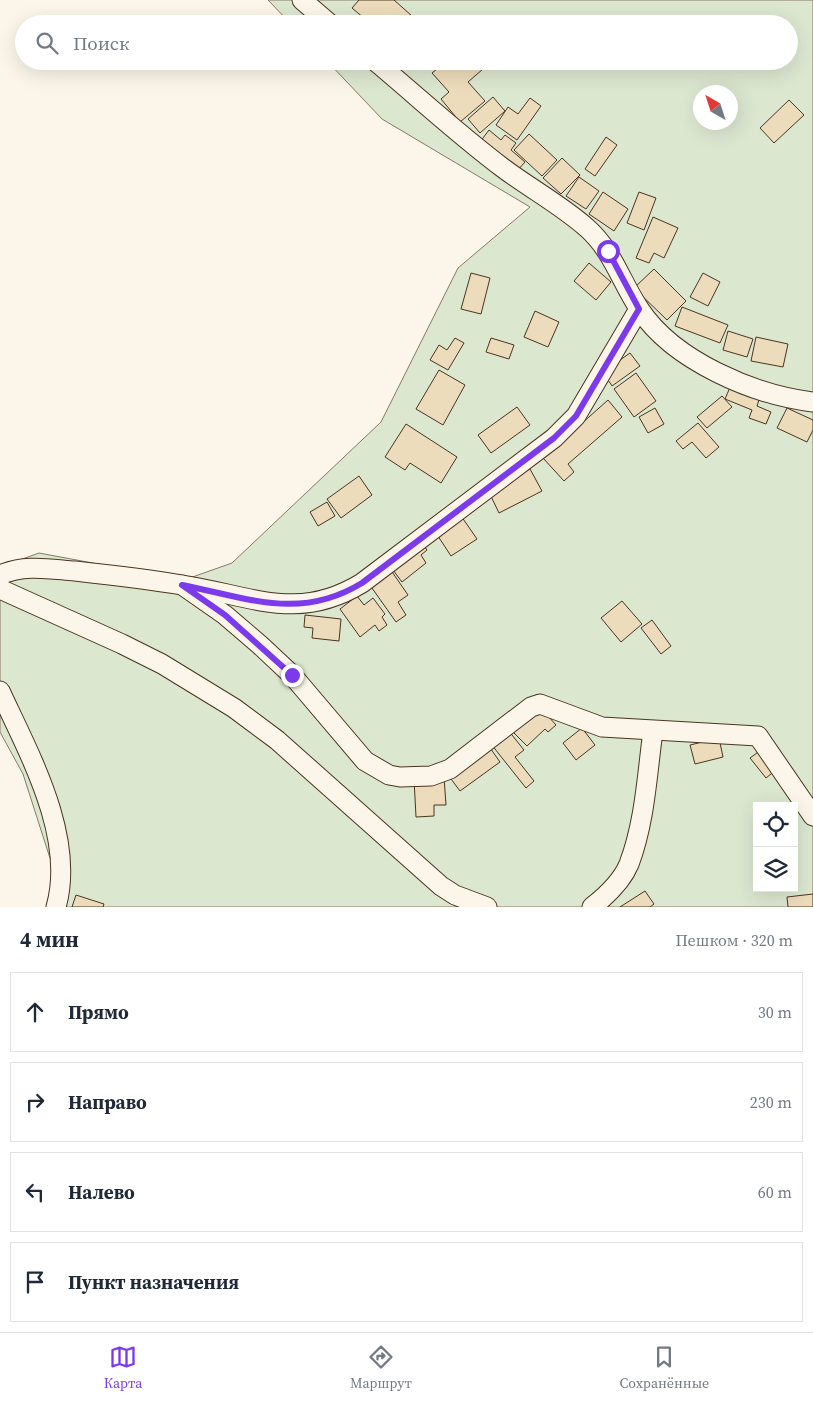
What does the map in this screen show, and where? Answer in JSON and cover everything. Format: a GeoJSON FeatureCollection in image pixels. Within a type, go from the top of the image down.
{"type":"FeatureCollection","features":[{"type":"Feature","properties":{"kind":"street"},"geometry":{"type":"LineString","coordinates":[[302,0],[320,15]]}},
{"type":"Feature","properties":{"kind":"street"},"geometry":{"type":"LineString","coordinates":[[386,70],[470,142],[588,229],[608,251],[639,309],[661,336],[712,369],[743,384],[771,395],[813,402]]}},
{"type":"Feature","properties":{"kind":"street"},"geometry":{"type":"LineString","coordinates":[[0,575],[31,567],[182,585],[285,606],[317,603],[351,590],[554,438],[576,416],[639,309]]}},
{"type":"Feature","properties":{"kind":"street"},"geometry":{"type":"LineString","coordinates":[[182,585],[225,615],[260,645],[292,675],[365,761],[389,775],[400,777],[431,776],[450,769],[537,704],[602,727],[761,737],[813,816]]}},
{"type":"Feature","properties":{"kind":"street"},"geometry":{"type":"LineString","coordinates":[[0,589],[162,664],[234,708],[277,740],[441,886],[455,895],[487,907]]}},
{"type":"Feature","properties":{"kind":"street"},"geometry":{"type":"LineString","coordinates":[[0,692],[38,774],[50,808],[61,855],[62,872],[56,907]]}},
{"type":"Feature","properties":{"kind":"street"},"geometry":{"type":"LineString","coordinates":[[592,907],[617,883],[628,865],[644,799],[653,731]]}},
{"type":"Feature","properties":{"kind":"green space"},"geometry":{"type":"Polygon","coordinates":[[[268,0],[813,0],[813,907],[49,907],[58,883],[23,774],[0,732],[0,567],[39,553],[184,580],[232,563],[381,422],[458,268],[530,207],[382,119],[336,70],[798,70],[798,15],[282,15],[268,0]]]}},
{"type":"Feature","properties":{"kind":"building"},"geometry":{"type":"Polygon","coordinates":[[[359,0],[394,0],[411,15],[360,15],[352,8],[359,0]]]}},
{"type":"Feature","properties":{"kind":"building"},"geometry":{"type":"Polygon","coordinates":[[[436,70],[482,70],[468,82],[485,101],[460,122],[441,99],[449,92],[432,73],[436,70]]]}},
{"type":"Feature","properties":{"kind":"building"},"geometry":{"type":"Polygon","coordinates":[[[493,97],[505,111],[480,133],[468,119],[493,97]]]}},
{"type":"Feature","properties":{"kind":"building"},"geometry":{"type":"Polygon","coordinates":[[[530,98],[541,106],[517,140],[496,125],[508,107],[518,114],[530,98]]]}},
{"type":"Feature","properties":{"kind":"building"},"geometry":{"type":"Polygon","coordinates":[[[789,100],[804,115],[774,143],[760,128],[789,100]]]}},
{"type":"Feature","properties":{"kind":"building"},"geometry":{"type":"Polygon","coordinates":[[[489,130],[501,140],[505,135],[516,143],[511,150],[525,162],[517,171],[480,142],[489,130]]]}},
{"type":"Feature","properties":{"kind":"building"},"geometry":{"type":"Polygon","coordinates":[[[529,134],[557,160],[542,176],[514,150],[529,134]]]}},
{"type":"Feature","properties":{"kind":"building"},"geometry":{"type":"Polygon","coordinates":[[[606,137],[617,145],[595,176],[585,169],[606,137]]]}},
{"type":"Feature","properties":{"kind":"building"},"geometry":{"type":"Polygon","coordinates":[[[562,158],[580,175],[561,194],[543,178],[562,158]]]}},
{"type":"Feature","properties":{"kind":"building"},"geometry":{"type":"Polygon","coordinates":[[[579,177],[599,191],[586,209],[566,196],[579,177]]]}},
{"type":"Feature","properties":{"kind":"building"},"geometry":{"type":"Polygon","coordinates":[[[603,192],[628,209],[614,231],[589,214],[603,192]]]}},
{"type":"Feature","properties":{"kind":"building"},"geometry":{"type":"Polygon","coordinates":[[[639,192],[656,198],[644,230],[627,223],[639,192]]]}},
{"type":"Feature","properties":{"kind":"building"},"geometry":{"type":"Polygon","coordinates":[[[653,217],[678,228],[664,258],[654,253],[649,263],[636,258],[653,217]]]}},
{"type":"Feature","properties":{"kind":"building"},"geometry":{"type":"Polygon","coordinates":[[[589,263],[611,282],[596,300],[574,281],[589,263]]]}},
{"type":"Feature","properties":{"kind":"building"},"geometry":{"type":"Polygon","coordinates":[[[654,269],[686,301],[667,320],[634,288],[654,269]]]}},
{"type":"Feature","properties":{"kind":"building"},"geometry":{"type":"Polygon","coordinates":[[[471,273],[490,278],[481,314],[461,309],[471,273]]]}},
{"type":"Feature","properties":{"kind":"building"},"geometry":{"type":"Polygon","coordinates":[[[703,273],[720,282],[708,306],[690,297],[703,273]]]}},
{"type":"Feature","properties":{"kind":"building"},"geometry":{"type":"Polygon","coordinates":[[[682,307],[728,325],[720,343],[675,326],[682,307]]]}},
{"type":"Feature","properties":{"kind":"building"},"geometry":{"type":"Polygon","coordinates":[[[535,311],[559,322],[548,347],[524,337],[535,311]]]}},
{"type":"Feature","properties":{"kind":"building"},"geometry":{"type":"Polygon","coordinates":[[[728,331],[753,339],[747,357],[723,350],[728,331]]]}},
{"type":"Feature","properties":{"kind":"building"},"geometry":{"type":"Polygon","coordinates":[[[756,337],[788,344],[783,367],[751,361],[756,337]]]}},
{"type":"Feature","properties":{"kind":"building"},"geometry":{"type":"Polygon","coordinates":[[[455,338],[464,343],[448,370],[430,360],[439,345],[447,350],[455,338]]]}},
{"type":"Feature","properties":{"kind":"building"},"geometry":{"type":"Polygon","coordinates":[[[491,338],[514,345],[509,359],[486,352],[491,338]]]}},
{"type":"Feature","properties":{"kind":"building"},"geometry":{"type":"Polygon","coordinates":[[[630,353],[640,366],[612,386],[603,372],[630,353]]]}},
{"type":"Feature","properties":{"kind":"building"},"geometry":{"type":"Polygon","coordinates":[[[439,370],[465,385],[443,425],[416,409],[439,370]]]}},
{"type":"Feature","properties":{"kind":"building"},"geometry":{"type":"Polygon","coordinates":[[[636,373],[656,401],[634,417],[614,389],[636,373]]]}},
{"type":"Feature","properties":{"kind":"building"},"geometry":{"type":"Polygon","coordinates":[[[731,385],[760,397],[757,406],[771,412],[766,424],[749,418],[752,410],[725,399],[731,385]]]}},
{"type":"Feature","properties":{"kind":"building"},"geometry":{"type":"Polygon","coordinates":[[[722,396],[732,407],[707,428],[697,417],[722,396]]]}},
{"type":"Feature","properties":{"kind":"building"},"geometry":{"type":"Polygon","coordinates":[[[608,400],[622,417],[568,464],[574,472],[564,481],[543,458],[608,400]]]}},
{"type":"Feature","properties":{"kind":"building"},"geometry":{"type":"Polygon","coordinates":[[[517,407],[530,425],[491,453],[478,435],[517,407]]]}},
{"type":"Feature","properties":{"kind":"building"},"geometry":{"type":"Polygon","coordinates":[[[655,408],[664,424],[648,433],[639,417],[655,408]]]}},
{"type":"Feature","properties":{"kind":"building"},"geometry":{"type":"Polygon","coordinates":[[[787,408],[813,420],[813,430],[807,442],[777,428],[787,408]]]}},
{"type":"Feature","properties":{"kind":"building"},"geometry":{"type":"Polygon","coordinates":[[[698,423],[719,447],[706,458],[692,442],[683,449],[676,441],[698,423]]]}},
{"type":"Feature","properties":{"kind":"building"},"geometry":{"type":"Polygon","coordinates":[[[406,424],[457,457],[441,483],[410,463],[405,470],[385,457],[406,424]]]}},
{"type":"Feature","properties":{"kind":"building"},"geometry":{"type":"Polygon","coordinates":[[[530,469],[542,491],[499,513],[488,490],[530,469]]]}},
{"type":"Feature","properties":{"kind":"building"},"geometry":{"type":"Polygon","coordinates":[[[359,476],[372,495],[341,518],[327,499],[359,476]]]}},
{"type":"Feature","properties":{"kind":"building"},"geometry":{"type":"Polygon","coordinates":[[[327,502],[335,516],[318,526],[310,512],[327,502]]]}},
{"type":"Feature","properties":{"kind":"building"},"geometry":{"type":"Polygon","coordinates":[[[459,513],[477,539],[451,556],[434,530],[459,513]]]}},
{"type":"Feature","properties":{"kind":"building"},"geometry":{"type":"Polygon","coordinates":[[[421,542],[427,550],[421,555],[426,563],[402,582],[390,566],[421,542]]]}},
{"type":"Feature","properties":{"kind":"building"},"geometry":{"type":"Polygon","coordinates":[[[388,566],[408,595],[398,602],[406,615],[396,622],[367,581],[388,566]]]}},
{"type":"Feature","properties":{"kind":"building"},"geometry":{"type":"Polygon","coordinates":[[[357,596],[364,605],[373,598],[385,614],[382,617],[387,625],[379,631],[375,625],[360,637],[340,609],[357,596]]]}},
{"type":"Feature","properties":{"kind":"building"},"geometry":{"type":"Polygon","coordinates":[[[622,601],[642,624],[621,642],[601,618],[622,601]]]}},
{"type":"Feature","properties":{"kind":"building"},"geometry":{"type":"Polygon","coordinates":[[[305,615],[341,619],[339,641],[312,638],[313,628],[304,627],[305,615]]]}},
{"type":"Feature","properties":{"kind":"building"},"geometry":{"type":"Polygon","coordinates":[[[652,620],[671,646],[661,654],[641,628],[652,620]]]}},
{"type":"Feature","properties":{"kind":"building"},"geometry":{"type":"Polygon","coordinates":[[[540,707],[556,725],[548,732],[545,729],[527,746],[513,732],[540,707]]]}},
{"type":"Feature","properties":{"kind":"building"},"geometry":{"type":"Polygon","coordinates":[[[582,728],[595,745],[576,760],[563,743],[582,728]]]}},
{"type":"Feature","properties":{"kind":"building"},"geometry":{"type":"Polygon","coordinates":[[[508,730],[524,750],[515,757],[534,781],[526,788],[491,744],[508,730]]]}},
{"type":"Feature","properties":{"kind":"building"},"geometry":{"type":"Polygon","coordinates":[[[719,738],[723,757],[695,764],[690,745],[719,738]]]}},
{"type":"Feature","properties":{"kind":"building"},"geometry":{"type":"Polygon","coordinates":[[[488,745],[500,762],[460,791],[448,775],[488,745]]]}},
{"type":"Feature","properties":{"kind":"building"},"geometry":{"type":"Polygon","coordinates":[[[761,750],[776,770],[766,778],[750,758],[761,750]]]}},
{"type":"Feature","properties":{"kind":"building"},"geometry":{"type":"Polygon","coordinates":[[[444,777],[446,805],[434,805],[434,816],[416,817],[414,779],[444,777]]]}},
{"type":"Feature","properties":{"kind":"building"},"geometry":{"type":"Polygon","coordinates":[[[645,891],[654,904],[650,907],[620,907],[645,891]]]}},
{"type":"Feature","properties":{"kind":"building"},"geometry":{"type":"Polygon","coordinates":[[[813,894],[813,907],[788,907],[787,897],[813,894]]]}},
{"type":"Feature","properties":{"kind":"building"},"geometry":{"type":"Polygon","coordinates":[[[76,895],[104,904],[103,907],[72,907],[76,895]]]}},
{"type":"Feature","properties":{"kind":"route"},"geometry":{"type":"LineString","coordinates":[[292,675],[225,615],[182,585],[285,606],[317,603],[339,595],[362,583],[538,453],[576,416],[639,309],[608,251]]}}]}
